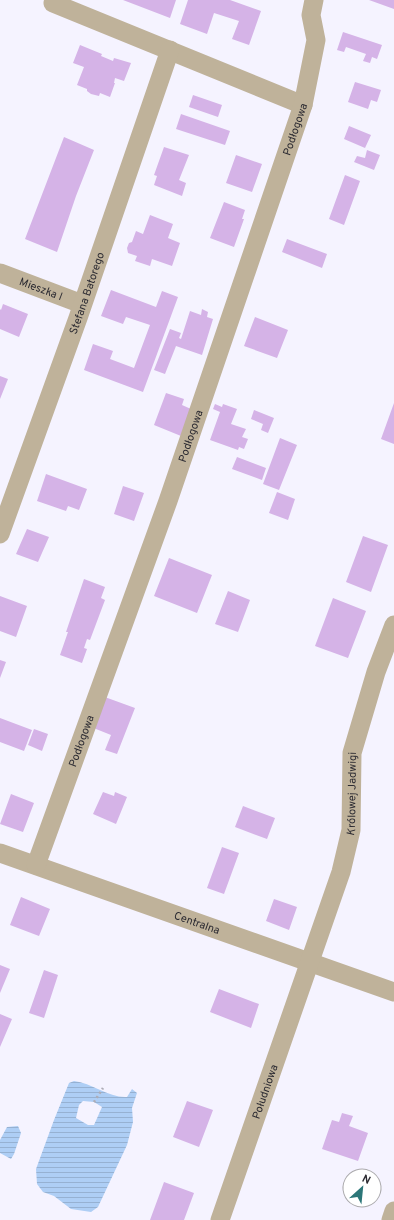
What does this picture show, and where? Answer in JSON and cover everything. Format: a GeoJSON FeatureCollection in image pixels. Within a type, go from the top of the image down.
{"type":"FeatureCollection","features":[{"type":"Feature","properties":{"kind":"street","name":"Podłogowa"},"geometry":{"type":"LineString","coordinates":[[36,865],[168,501],[303,106],[316,40],[311,15],[314,0]]}},
{"type":"Feature","properties":{"kind":"street"},"geometry":{"type":"LineString","coordinates":[[53,3],[303,106]]}},
{"type":"Feature","properties":{"kind":"street","name":"Stefana Batorego"},"geometry":{"type":"LineString","coordinates":[[0,534],[170,50]]}},
{"type":"Feature","properties":{"kind":"street","name":"Mieszka I"},"geometry":{"type":"LineString","coordinates":[[0,273],[82,304]]}},
{"type":"Feature","properties":{"kind":"street","name":"Królowej Jadwigi"},"geometry":{"type":"LineString","coordinates":[[309,962],[341,872],[351,830],[352,753],[376,672],[394,625]]}},
{"type":"Feature","properties":{"kind":"street","name":"Centralna"},"geometry":{"type":"LineString","coordinates":[[0,852],[394,992]]}},
{"type":"Feature","properties":{"kind":"street","name":"Południowa"},"geometry":{"type":"LineString","coordinates":[[220,1220],[309,962]]}},
{"type":"Feature","properties":{"kind":"street"},"geometry":{"type":"LineString","coordinates":[[391,1220],[394,1211]]}},
{"type":"Feature","properties":{"kind":"path"},"geometry":{"type":"LineString","coordinates":[[94,1102],[103,1088]]}},
{"type":"Feature","properties":{"kind":"water"},"geometry":{"type":"Polygon","coordinates":[[[74,1081],[81,1082],[120,1097],[127,1097],[132,1089],[137,1093],[132,1108],[133,1122],[127,1145],[98,1207],[91,1212],[71,1209],[54,1196],[43,1192],[37,1184],[36,1169],[69,1083],[74,1081]],[[83,1101],[79,1105],[76,1118],[88,1125],[94,1125],[102,1107],[94,1102],[83,1101]]]}},
{"type":"Feature","properties":{"kind":"water"},"geometry":{"type":"Polygon","coordinates":[[[18,1126],[21,1133],[11,1159],[0,1153],[0,1140],[7,1127],[18,1126]]]}},
{"type":"Feature","properties":{"kind":"building"},"geometry":{"type":"Polygon","coordinates":[[[123,0],[176,0],[170,18],[123,0]]]}},
{"type":"Feature","properties":{"kind":"building"},"geometry":{"type":"Polygon","coordinates":[[[188,0],[230,0],[261,11],[249,45],[232,39],[239,21],[214,13],[207,34],[180,24],[188,0]]]}},
{"type":"Feature","properties":{"kind":"building"},"geometry":{"type":"Polygon","coordinates":[[[369,0],[394,0],[394,9],[369,0]]]}},
{"type":"Feature","properties":{"kind":"building"},"geometry":{"type":"Polygon","coordinates":[[[343,32],[382,45],[377,59],[372,57],[370,63],[363,61],[366,54],[346,47],[344,52],[337,50],[343,32]]]}},
{"type":"Feature","properties":{"kind":"building"},"geometry":{"type":"Polygon","coordinates":[[[80,45],[102,54],[101,56],[113,61],[114,58],[131,63],[124,81],[115,78],[115,83],[110,97],[100,93],[99,96],[91,94],[87,91],[87,89],[77,85],[84,67],[73,63],[80,45]]]}},
{"type":"Feature","properties":{"kind":"building"},"geometry":{"type":"Polygon","coordinates":[[[355,82],[381,90],[377,102],[371,100],[368,109],[348,102],[355,82]]]}},
{"type":"Feature","properties":{"kind":"building"},"geometry":{"type":"Polygon","coordinates":[[[193,95],[222,105],[218,117],[189,107],[193,95]]]}},
{"type":"Feature","properties":{"kind":"building"},"geometry":{"type":"Polygon","coordinates":[[[181,114],[230,131],[225,145],[176,129],[181,114]]]}},
{"type":"Feature","properties":{"kind":"building"},"geometry":{"type":"Polygon","coordinates":[[[349,126],[371,135],[365,148],[344,139],[349,126]]]}},
{"type":"Feature","properties":{"kind":"building"},"geometry":{"type":"Polygon","coordinates":[[[64,137],[94,150],[76,196],[57,252],[25,239],[64,137]]]}},
{"type":"Feature","properties":{"kind":"building"},"geometry":{"type":"Polygon","coordinates":[[[164,147],[189,155],[179,180],[186,183],[182,196],[154,185],[157,176],[154,175],[164,147]]]}},
{"type":"Feature","properties":{"kind":"building"},"geometry":{"type":"Polygon","coordinates":[[[367,150],[380,155],[374,170],[354,162],[357,156],[365,158],[367,150]]]}},
{"type":"Feature","properties":{"kind":"building"},"geometry":{"type":"Polygon","coordinates":[[[236,155],[262,164],[252,192],[226,183],[236,155]]]}},
{"type":"Feature","properties":{"kind":"building"},"geometry":{"type":"Polygon","coordinates":[[[345,175],[360,181],[344,225],[329,219],[345,175]]]}},
{"type":"Feature","properties":{"kind":"building"},"geometry":{"type":"Polygon","coordinates":[[[224,202],[245,210],[242,219],[244,219],[234,247],[210,238],[224,202]]]}},
{"type":"Feature","properties":{"kind":"building"},"geometry":{"type":"Polygon","coordinates":[[[150,215],[173,224],[168,238],[180,243],[172,266],[152,259],[150,266],[135,261],[137,256],[128,253],[127,248],[129,243],[132,242],[136,231],[143,234],[150,215]]]}},
{"type":"Feature","properties":{"kind":"building"},"geometry":{"type":"Polygon","coordinates":[[[287,239],[327,254],[322,268],[282,252],[287,239]]]}},
{"type":"Feature","properties":{"kind":"building"},"geometry":{"type":"Polygon","coordinates":[[[111,290],[156,307],[162,291],[178,297],[143,392],[84,370],[93,344],[113,351],[110,359],[134,368],[150,325],[126,317],[123,324],[101,316],[111,290]]]}},
{"type":"Feature","properties":{"kind":"building"},"geometry":{"type":"Polygon","coordinates":[[[3,304],[28,314],[19,337],[0,329],[0,309],[1,310],[3,304]]]}},
{"type":"Feature","properties":{"kind":"building"},"geometry":{"type":"Polygon","coordinates":[[[202,309],[208,312],[207,317],[213,319],[202,355],[176,346],[165,374],[154,370],[170,329],[181,333],[179,338],[181,339],[190,311],[201,315],[202,309]]]}},
{"type":"Feature","properties":{"kind":"building"},"geometry":{"type":"Polygon","coordinates":[[[255,317],[288,330],[277,358],[244,346],[255,317]]]}},
{"type":"Feature","properties":{"kind":"building"},"geometry":{"type":"Polygon","coordinates":[[[0,376],[8,379],[0,399],[0,376]]]}},
{"type":"Feature","properties":{"kind":"building"},"geometry":{"type":"Polygon","coordinates":[[[166,393],[184,399],[182,405],[191,409],[181,436],[154,425],[166,393]]]}},
{"type":"Feature","properties":{"kind":"building"},"geometry":{"type":"Polygon","coordinates":[[[394,403],[394,444],[381,439],[394,403]]]}},
{"type":"Feature","properties":{"kind":"building"},"geometry":{"type":"Polygon","coordinates":[[[215,404],[222,407],[223,404],[237,409],[231,424],[246,429],[242,437],[248,439],[244,449],[239,447],[238,450],[210,440],[220,412],[213,409],[215,404]]]}},
{"type":"Feature","properties":{"kind":"building"},"geometry":{"type":"Polygon","coordinates":[[[254,410],[274,418],[268,433],[261,430],[263,424],[251,419],[254,410]]]}},
{"type":"Feature","properties":{"kind":"building"},"geometry":{"type":"Polygon","coordinates":[[[280,438],[297,445],[279,490],[263,484],[280,438]]]}},
{"type":"Feature","properties":{"kind":"building"},"geometry":{"type":"Polygon","coordinates":[[[237,457],[266,468],[262,480],[232,469],[237,457]]]}},
{"type":"Feature","properties":{"kind":"building"},"geometry":{"type":"Polygon","coordinates":[[[46,474],[87,489],[79,510],[68,506],[66,511],[37,501],[46,474]]]}},
{"type":"Feature","properties":{"kind":"building"},"geometry":{"type":"Polygon","coordinates":[[[123,486],[144,493],[134,521],[114,514],[123,486]]]}},
{"type":"Feature","properties":{"kind":"building"},"geometry":{"type":"Polygon","coordinates":[[[277,492],[295,499],[288,520],[269,513],[277,492]]]}},
{"type":"Feature","properties":{"kind":"building"},"geometry":{"type":"Polygon","coordinates":[[[27,529],[49,537],[38,562],[16,554],[27,529]]]}},
{"type":"Feature","properties":{"kind":"building"},"geometry":{"type":"Polygon","coordinates":[[[363,536],[388,545],[371,592],[346,582],[363,536]]]}},
{"type":"Feature","properties":{"kind":"building"},"geometry":{"type":"Polygon","coordinates":[[[169,558],[212,575],[197,613],[154,596],[169,558]]]}},
{"type":"Feature","properties":{"kind":"building"},"geometry":{"type":"Polygon","coordinates":[[[84,579],[105,587],[101,598],[105,600],[90,640],[87,639],[84,648],[87,649],[82,663],[60,655],[68,632],[66,632],[84,579]]]}},
{"type":"Feature","properties":{"kind":"building"},"geometry":{"type":"Polygon","coordinates":[[[228,591],[250,600],[238,632],[215,624],[228,591]]]}},
{"type":"Feature","properties":{"kind":"building"},"geometry":{"type":"Polygon","coordinates":[[[0,596],[27,606],[16,637],[0,631],[0,596]]]}},
{"type":"Feature","properties":{"kind":"building"},"geometry":{"type":"Polygon","coordinates":[[[333,598],[366,611],[348,658],[315,646],[333,598]]]}},
{"type":"Feature","properties":{"kind":"building"},"geometry":{"type":"Polygon","coordinates":[[[0,660],[6,662],[0,678],[0,660]]]}},
{"type":"Feature","properties":{"kind":"building"},"geometry":{"type":"Polygon","coordinates":[[[102,696],[135,708],[117,754],[105,750],[111,735],[91,727],[102,696]]]}},
{"type":"Feature","properties":{"kind":"building"},"geometry":{"type":"Polygon","coordinates":[[[0,718],[32,730],[24,751],[0,742],[0,718]]]}},
{"type":"Feature","properties":{"kind":"building"},"geometry":{"type":"Polygon","coordinates":[[[34,729],[48,734],[42,751],[28,745],[34,729]]]}},
{"type":"Feature","properties":{"kind":"building"},"geometry":{"type":"Polygon","coordinates":[[[103,792],[114,796],[115,792],[127,797],[116,824],[93,814],[103,792]]]}},
{"type":"Feature","properties":{"kind":"building"},"geometry":{"type":"Polygon","coordinates":[[[11,794],[34,803],[23,832],[0,824],[11,794]]]}},
{"type":"Feature","properties":{"kind":"building"},"geometry":{"type":"Polygon","coordinates":[[[243,806],[275,818],[267,839],[235,827],[243,806]]]}},
{"type":"Feature","properties":{"kind":"building"},"geometry":{"type":"Polygon","coordinates":[[[222,847],[239,853],[224,894],[207,888],[222,847]]]}},
{"type":"Feature","properties":{"kind":"building"},"geometry":{"type":"Polygon","coordinates":[[[21,897],[50,909],[39,936],[10,925],[21,897]]]}},
{"type":"Feature","properties":{"kind":"building"},"geometry":{"type":"Polygon","coordinates":[[[274,899],[297,907],[289,930],[266,921],[274,899]]]}},
{"type":"Feature","properties":{"kind":"building"},"geometry":{"type":"Polygon","coordinates":[[[0,965],[10,969],[0,993],[0,965]]]}},
{"type":"Feature","properties":{"kind":"building"},"geometry":{"type":"Polygon","coordinates":[[[44,970],[58,975],[44,1018],[29,1013],[44,970]]]}},
{"type":"Feature","properties":{"kind":"building"},"geometry":{"type":"Polygon","coordinates":[[[219,989],[259,1004],[251,1028],[210,1012],[219,989]]]}},
{"type":"Feature","properties":{"kind":"building"},"geometry":{"type":"Polygon","coordinates":[[[0,1014],[12,1019],[0,1047],[0,1014]]]}},
{"type":"Feature","properties":{"kind":"building"},"geometry":{"type":"Polygon","coordinates":[[[187,1101],[213,1110],[199,1147],[173,1137],[187,1101]]]}},
{"type":"Feature","properties":{"kind":"building"},"geometry":{"type":"Polygon","coordinates":[[[342,1113],[353,1116],[349,1126],[368,1133],[358,1161],[322,1149],[332,1120],[339,1122],[342,1113]]]}},
{"type":"Feature","properties":{"kind":"building"},"geometry":{"type":"Polygon","coordinates":[[[164,1182],[194,1193],[184,1220],[150,1220],[164,1182]]]}}]}
